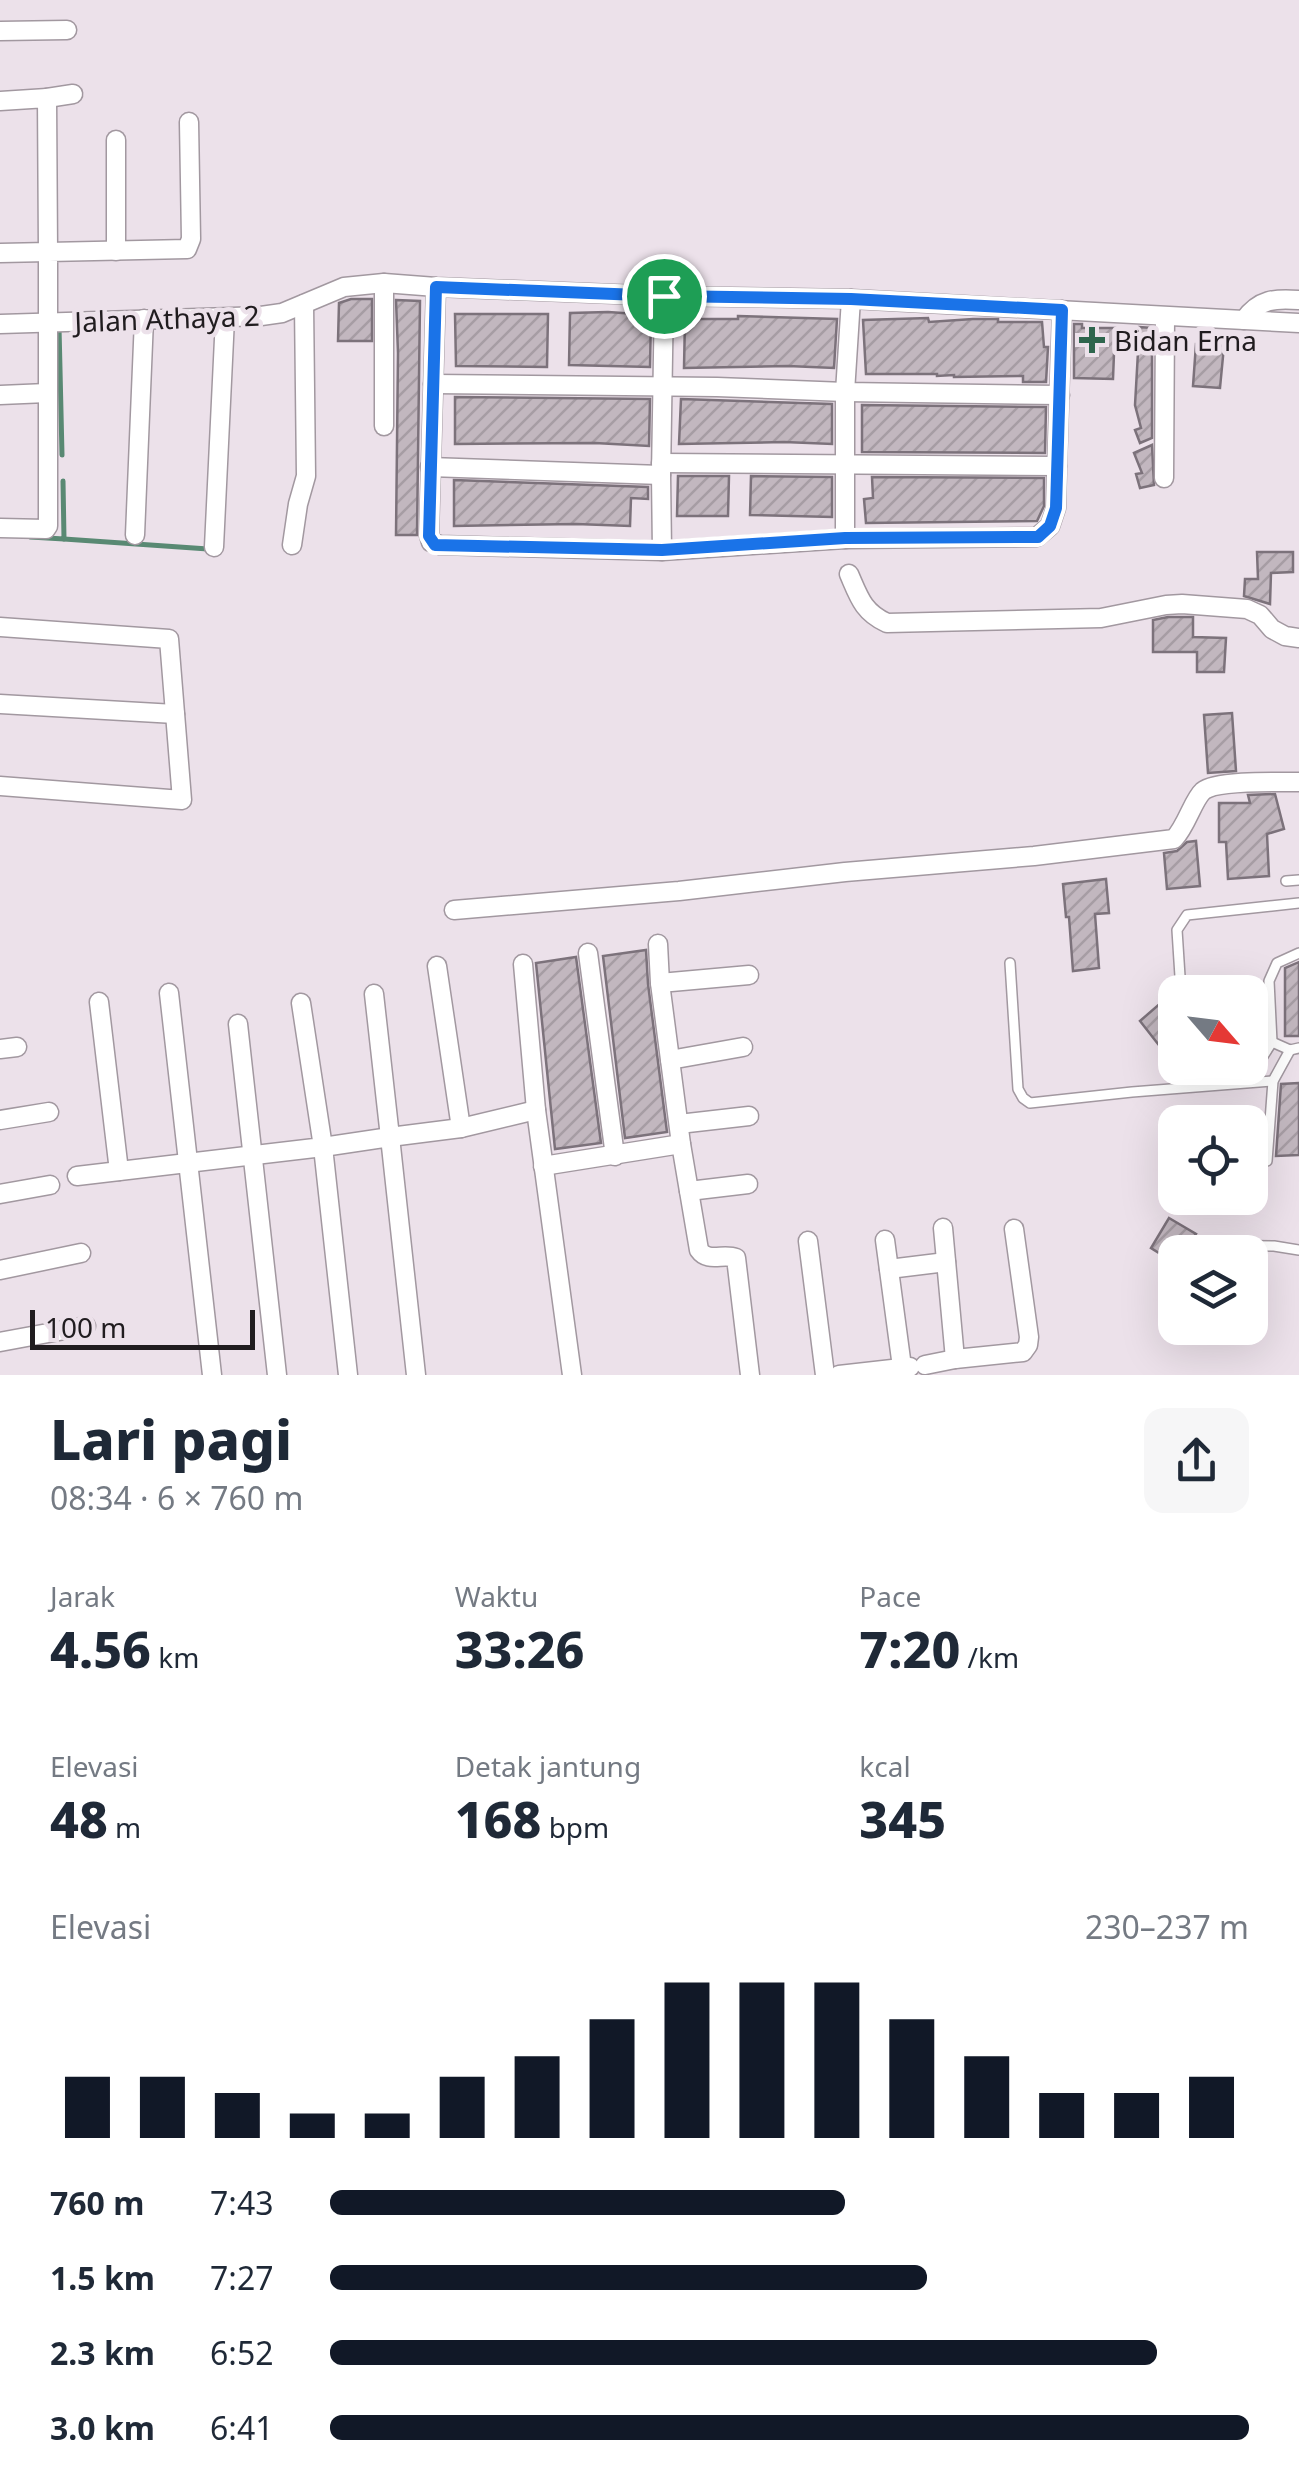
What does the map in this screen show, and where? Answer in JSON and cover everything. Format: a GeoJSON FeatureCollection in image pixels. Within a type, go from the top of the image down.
{"type":"FeatureCollection","features":[{"type":"Feature","properties":{"kind":"street"},"geometry":{"type":"LineString","coordinates":[[0,30],[67,30]]}},
{"type":"Feature","properties":{"kind":"street"},"geometry":{"type":"LineString","coordinates":[[0,100],[73,94]]}},
{"type":"Feature","properties":{"kind":"street"},"geometry":{"type":"LineString","coordinates":[[0,528],[48,526],[47,98]]}},
{"type":"Feature","properties":{"kind":"street"},"geometry":{"type":"LineString","coordinates":[[0,254],[187,249],[189,122]]}},
{"type":"Feature","properties":{"kind":"street"},"geometry":{"type":"LineString","coordinates":[[116,140],[116,251]]}},
{"type":"Feature","properties":{"kind":"street"},"geometry":{"type":"LineString","coordinates":[[384,282],[384,426]]}},
{"type":"Feature","properties":{"kind":"street","name":"Jalan Athaya 2"},"geometry":{"type":"LineString","coordinates":[[0,324],[282,313],[344,286],[384,282],[664,296],[851,299],[1299,323]]}},
{"type":"Feature","properties":{"kind":"street"},"geometry":{"type":"LineString","coordinates":[[436,287],[429,536],[435,545],[662,550],[845,538],[1038,537],[1050,526],[1056,508],[1062,310]]}},
{"type":"Feature","properties":{"kind":"street"},"geometry":{"type":"LineString","coordinates":[[662,550],[664,296]]}},
{"type":"Feature","properties":{"kind":"street"},"geometry":{"type":"LineString","coordinates":[[845,538],[845,392],[851,299]]}},
{"type":"Feature","properties":{"kind":"street"},"geometry":{"type":"LineString","coordinates":[[1244,320],[1263,302],[1299,300]]}},
{"type":"Feature","properties":{"kind":"street"},"geometry":{"type":"LineString","coordinates":[[292,545],[306,476],[304,304]]}},
{"type":"Feature","properties":{"kind":"street"},"geometry":{"type":"LineString","coordinates":[[1164,478],[1165,317]]}},
{"type":"Feature","properties":{"kind":"street"},"geometry":{"type":"LineString","coordinates":[[214,546],[225,318]]}},
{"type":"Feature","properties":{"kind":"street"},"geometry":{"type":"LineString","coordinates":[[134,534],[144,319]]}},
{"type":"Feature","properties":{"kind":"street"},"geometry":{"type":"LineString","coordinates":[[432,384],[1060,395]]}},
{"type":"Feature","properties":{"kind":"street"},"geometry":{"type":"LineString","coordinates":[[0,395],[47,394]]}},
{"type":"Feature","properties":{"kind":"street"},"geometry":{"type":"LineString","coordinates":[[430,467],[1058,466]]}},
{"type":"Feature","properties":{"kind":"street"},"geometry":{"type":"LineString","coordinates":[[849,574],[861,602],[872,616],[887,623],[1102,618],[1182,604],[1246,609],[1260,615],[1272,629],[1299,638]]}},
{"type":"Feature","properties":{"kind":"street"},"geometry":{"type":"LineString","coordinates":[[0,627],[169,639],[182,800],[0,786]]}},
{"type":"Feature","properties":{"kind":"street"},"geometry":{"type":"LineString","coordinates":[[0,704],[175,714]]}},
{"type":"Feature","properties":{"kind":"street"},"geometry":{"type":"LineString","coordinates":[[454,910],[1174,840],[1204,790],[1218,784],[1299,782]]}},
{"type":"Feature","properties":{"kind":"street"},"geometry":{"type":"LineString","coordinates":[[658,944],[660,984],[698,1250],[708,1257],[736,1258],[750,1375]]}},
{"type":"Feature","properties":{"kind":"street"},"geometry":{"type":"LineString","coordinates":[[588,954],[615,1156]]}},
{"type":"Feature","properties":{"kind":"street"},"geometry":{"type":"LineString","coordinates":[[523,964],[536,1110],[572,1375]]}},
{"type":"Feature","properties":{"kind":"street"},"geometry":{"type":"LineString","coordinates":[[436,966],[462,1128]]}},
{"type":"Feature","properties":{"kind":"street"},"geometry":{"type":"LineString","coordinates":[[660,984],[750,976]]}},
{"type":"Feature","properties":{"kind":"street"},"geometry":{"type":"LineString","coordinates":[[170,993],[212,1375]]}},
{"type":"Feature","properties":{"kind":"street"},"geometry":{"type":"LineString","coordinates":[[374,994],[416,1375]]}},
{"type":"Feature","properties":{"kind":"street"},"geometry":{"type":"LineString","coordinates":[[99,1002],[119,1171]]}},
{"type":"Feature","properties":{"kind":"street"},"geometry":{"type":"LineString","coordinates":[[301,1003],[323,1148],[348,1375]]}},
{"type":"Feature","properties":{"kind":"street"},"geometry":{"type":"LineString","coordinates":[[238,1024],[278,1375]]}},
{"type":"Feature","properties":{"kind":"street"},"geometry":{"type":"LineString","coordinates":[[670,1060],[743,1047]]}},
{"type":"Feature","properties":{"kind":"street"},"geometry":{"type":"LineString","coordinates":[[77,1176],[323,1148],[462,1128],[536,1110]]}},
{"type":"Feature","properties":{"kind":"street"},"geometry":{"type":"LineString","coordinates":[[0,1120],[49,1112]]}},
{"type":"Feature","properties":{"kind":"street"},"geometry":{"type":"LineString","coordinates":[[680,1124],[749,1116]]}},
{"type":"Feature","properties":{"kind":"street"},"geometry":{"type":"LineString","coordinates":[[543,1166],[681,1144]]}},
{"type":"Feature","properties":{"kind":"street"},"geometry":{"type":"LineString","coordinates":[[688,1192],[748,1184]]}},
{"type":"Feature","properties":{"kind":"street"},"geometry":{"type":"LineString","coordinates":[[0,1194],[50,1185]]}},
{"type":"Feature","properties":{"kind":"street"},"geometry":{"type":"LineString","coordinates":[[943,1228],[955,1359]]}},
{"type":"Feature","properties":{"kind":"street"},"geometry":{"type":"LineString","coordinates":[[839,1375],[902,1368],[926,1370],[955,1359],[1022,1352],[1028,1344],[1014,1229]]}},
{"type":"Feature","properties":{"kind":"street"},"geometry":{"type":"LineString","coordinates":[[885,1240],[902,1368]]}},
{"type":"Feature","properties":{"kind":"street"},"geometry":{"type":"LineString","coordinates":[[808,1241],[825,1375]]}},
{"type":"Feature","properties":{"kind":"street"},"geometry":{"type":"LineString","coordinates":[[0,1270],[81,1253]]}},
{"type":"Feature","properties":{"kind":"street"},"geometry":{"type":"LineString","coordinates":[[889,1269],[946,1262]]}},
{"type":"Feature","properties":{"kind":"street"},"geometry":{"type":"LineString","coordinates":[[0,1342],[86,1326]]}},
{"type":"Feature","properties":{"kind":"lane"},"geometry":{"type":"LineString","coordinates":[[1286,881],[1299,880]]}},
{"type":"Feature","properties":{"kind":"lane"},"geometry":{"type":"LineString","coordinates":[[1180,975],[1177,930],[1187,915],[1299,903]]}},
{"type":"Feature","properties":{"kind":"lane"},"geometry":{"type":"LineString","coordinates":[[1268,1048],[1272,1042],[1269,981],[1277,963],[1299,953]]}},
{"type":"Feature","properties":{"kind":"lane"},"geometry":{"type":"LineString","coordinates":[[1010,964],[1018,1089],[1030,1103],[1273,1081]]}},
{"type":"Feature","properties":{"kind":"lane"},"geometry":{"type":"LineString","coordinates":[[1268,1138],[1273,1081],[1295,1049],[1272,1042]]}},
{"type":"Feature","properties":{"kind":"lane"},"geometry":{"type":"LineString","coordinates":[[1268,1246],[1299,1250]]}},
{"type":"Feature","properties":{"kind":"building"},"geometry":{"type":"Polygon","coordinates":[[[372,299],[372,341],[338,341],[339,303],[372,299]]]}},
{"type":"Feature","properties":{"kind":"building"},"geometry":{"type":"Polygon","coordinates":[[[396,300],[420,301],[417,535],[396,535],[396,300]]]}},
{"type":"Feature","properties":{"kind":"building"},"geometry":{"type":"Polygon","coordinates":[[[570,313],[651,315],[650,367],[569,365],[570,313]]]}},
{"type":"Feature","properties":{"kind":"building"},"geometry":{"type":"Polygon","coordinates":[[[455,314],[548,314],[547,367],[456,366],[455,314]]]}},
{"type":"Feature","properties":{"kind":"building"},"geometry":{"type":"Polygon","coordinates":[[[928,318],[929,322],[1042,322],[1044,347],[1048,347],[1046,382],[1023,382],[1023,376],[866,374],[863,320],[928,318]]]}},
{"type":"Feature","properties":{"kind":"building"},"geometry":{"type":"Polygon","coordinates":[[[685,319],[837,319],[834,368],[684,368],[685,319]]]}},
{"type":"Feature","properties":{"kind":"building"},"geometry":{"type":"Polygon","coordinates":[[[1074,324],[1082,324],[1082,328],[1115,328],[1113,379],[1074,378],[1074,324]]]}},
{"type":"Feature","properties":{"kind":"building"},"geometry":{"type":"Polygon","coordinates":[[[1139,327],[1152,328],[1152,438],[1140,443],[1135,430],[1141,428],[1135,405],[1139,327]]]}},
{"type":"Feature","properties":{"kind":"building"},"geometry":{"type":"Polygon","coordinates":[[[1196,344],[1224,346],[1220,388],[1193,386],[1196,344]]]}},
{"type":"Feature","properties":{"kind":"building"},"geometry":{"type":"Polygon","coordinates":[[[455,397],[650,399],[649,446],[455,444],[455,397]]]}},
{"type":"Feature","properties":{"kind":"building"},"geometry":{"type":"Polygon","coordinates":[[[681,399],[832,404],[832,444],[679,444],[681,399]]]}},
{"type":"Feature","properties":{"kind":"building"},"geometry":{"type":"Polygon","coordinates":[[[862,405],[1046,407],[1045,453],[862,452],[862,405]]]}},
{"type":"Feature","properties":{"kind":"building"},"geometry":{"type":"Polygon","coordinates":[[[1152,445],[1154,485],[1140,488],[1136,474],[1142,473],[1134,453],[1152,445]]]}},
{"type":"Feature","properties":{"kind":"building"},"geometry":{"type":"Polygon","coordinates":[[[678,476],[729,476],[728,516],[677,516],[678,476]]]}},
{"type":"Feature","properties":{"kind":"building"},"geometry":{"type":"Polygon","coordinates":[[[751,476],[832,477],[832,517],[750,515],[751,476]]]}},
{"type":"Feature","properties":{"kind":"building"},"geometry":{"type":"Polygon","coordinates":[[[872,477],[1044,478],[1044,506],[1037,521],[866,523],[864,499],[873,498],[872,477]]]}},
{"type":"Feature","properties":{"kind":"building"},"geometry":{"type":"Polygon","coordinates":[[[454,480],[648,487],[648,499],[631,498],[630,526],[454,526],[454,480]]]}},
{"type":"Feature","properties":{"kind":"building"},"geometry":{"type":"Polygon","coordinates":[[[1257,552],[1293,552],[1293,572],[1271,573],[1270,604],[1244,596],[1245,579],[1258,579],[1257,552]]]}},
{"type":"Feature","properties":{"kind":"building"},"geometry":{"type":"Polygon","coordinates":[[[1193,617],[1193,637],[1226,638],[1224,672],[1197,672],[1197,652],[1153,652],[1153,620],[1193,617]]]}},
{"type":"Feature","properties":{"kind":"building"},"geometry":{"type":"Polygon","coordinates":[[[1232,713],[1236,771],[1208,773],[1204,715],[1232,713]]]}},
{"type":"Feature","properties":{"kind":"building"},"geometry":{"type":"Polygon","coordinates":[[[1275,794],[1284,829],[1267,834],[1269,876],[1228,879],[1226,842],[1219,842],[1219,803],[1250,803],[1248,795],[1275,794]]]}},
{"type":"Feature","properties":{"kind":"building"},"geometry":{"type":"Polygon","coordinates":[[[1196,841],[1200,886],[1167,889],[1164,853],[1196,841]]]}},
{"type":"Feature","properties":{"kind":"building"},"geometry":{"type":"Polygon","coordinates":[[[1106,879],[1109,913],[1095,914],[1099,968],[1073,971],[1063,884],[1106,879]]]}},
{"type":"Feature","properties":{"kind":"building"},"geometry":{"type":"Polygon","coordinates":[[[646,950],[667,1132],[625,1138],[603,956],[646,950]]]}},
{"type":"Feature","properties":{"kind":"building"},"geometry":{"type":"Polygon","coordinates":[[[576,957],[601,1143],[555,1149],[536,963],[576,957]]]}},
{"type":"Feature","properties":{"kind":"building"},"geometry":{"type":"Polygon","coordinates":[[[1299,962],[1299,1036],[1285,1036],[1285,968],[1299,962]]]}},
{"type":"Feature","properties":{"kind":"building"},"geometry":{"type":"Polygon","coordinates":[[[1158,1005],[1158,1044],[1140,1021],[1158,1005]]]}},
{"type":"Feature","properties":{"kind":"building"},"geometry":{"type":"Polygon","coordinates":[[[1299,1083],[1299,1155],[1276,1156],[1281,1084],[1299,1083]]]}},
{"type":"Feature","properties":{"kind":"building"},"geometry":{"type":"Polygon","coordinates":[[[1169,1218],[1196,1234],[1195,1235],[1159,1235],[1169,1218]]]}},
{"type":"Feature","properties":{"kind":"waterway"},"geometry":{"type":"LineString","coordinates":[[59,327],[62,455]]}},
{"type":"Feature","properties":{"kind":"waterway"},"geometry":{"type":"LineString","coordinates":[[30,537],[64,539],[63,481]]}},
{"type":"Feature","properties":{"kind":"waterway"},"geometry":{"type":"LineString","coordinates":[[64,539],[208,549]]}},
{"type":"Feature","properties":{"kind":"place","name":"Bidan Erna"},"geometry":{"type":"Point","coordinates":[1092,340]}},
{"type":"Feature","properties":{"kind":"route"},"geometry":{"type":"LineString","coordinates":[[436,287],[664,296],[851,299],[1062,310],[1056,508],[1050,526],[1038,537],[845,538],[662,550],[440,546],[431,542],[436,287]]}}]}
